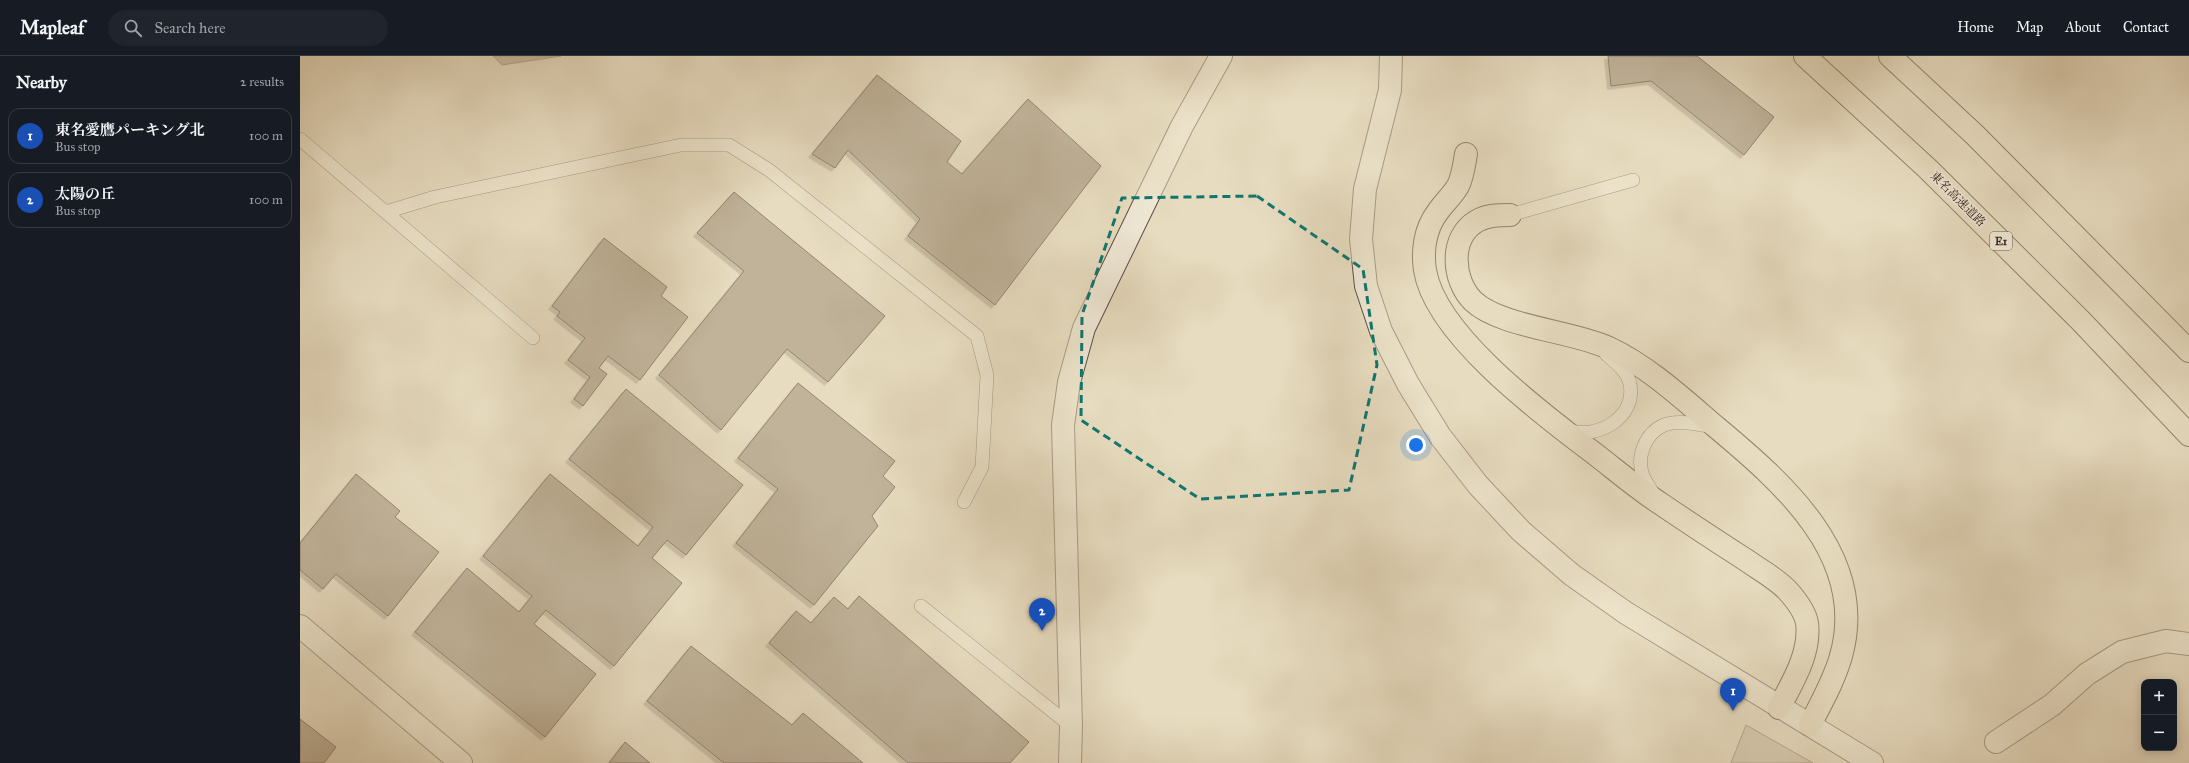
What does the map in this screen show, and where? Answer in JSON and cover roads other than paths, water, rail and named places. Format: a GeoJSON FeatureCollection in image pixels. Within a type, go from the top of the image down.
{"type":"FeatureCollection","features":[{"type":"Feature","properties":{"kind":"highway","name":"東名高速道路"},"geometry":{"type":"LineString","coordinates":[[1805,56],[1928,169],[2081,321],[2189,435]]}},
{"type":"Feature","properties":{"kind":"highway"},"geometry":{"type":"LineString","coordinates":[[1890,56],[1975,135],[2189,351]]}},
{"type":"Feature","properties":{"kind":"highway"},"geometry":{"type":"LineString","coordinates":[[1466,154],[1461,179],[1457,188],[1436,214],[1428,230],[1423,249],[1424,270],[1429,288],[1444,313],[1475,351],[1521,396],[1659,503],[1770,576],[1788,590],[1800,606],[1806,622],[1807,639],[1797,673],[1779,708]]}},
{"type":"Feature","properties":{"kind":"highway"},"geometry":{"type":"LineString","coordinates":[[1510,215],[1488,216],[1476,221],[1466,230],[1459,242],[1457,257],[1458,273],[1463,288],[1473,301],[1488,311],[1508,319],[1594,343],[1628,358],[1649,371],[1750,454],[1795,498],[1812,521],[1836,568],[1844,592],[1845,634],[1834,676],[1810,725]]}},
{"type":"Feature","properties":{"kind":"street"},"geometry":{"type":"LineString","coordinates":[[1070,763],[1071,726],[1063,425],[1069,382],[1084,328],[1182,126],[1221,56]]}},
{"type":"Feature","properties":{"kind":"street"},"geometry":{"type":"LineString","coordinates":[[1391,56],[1390,90],[1365,189],[1361,239],[1366,286],[1381,330],[1408,384],[1440,436],[1478,486],[1521,531],[1572,575],[1626,613],[1779,708],[1872,763]]}},
{"type":"Feature","properties":{"kind":"street"},"geometry":{"type":"LineString","coordinates":[[300,626],[461,763]]}},
{"type":"Feature","properties":{"kind":"street"},"geometry":{"type":"LineString","coordinates":[[1996,742],[2052,705],[2087,674],[2122,652],[2166,641],[2189,644]]}},
{"type":"Feature","properties":{"kind":"lane"},"geometry":{"type":"LineString","coordinates":[[300,139],[533,338]]}},
{"type":"Feature","properties":{"kind":"lane"},"geometry":{"type":"LineString","coordinates":[[386,212],[435,197],[681,145],[729,145],[769,170],[977,336],[988,375],[982,467],[964,502]]}},
{"type":"Feature","properties":{"kind":"lane"},"geometry":{"type":"LineString","coordinates":[[1510,215],[1633,180]]}},
{"type":"Feature","properties":{"kind":"lane"},"geometry":{"type":"LineString","coordinates":[[1558,425],[1579,434],[1593,432],[1606,428],[1618,419],[1626,409],[1630,397],[1630,384],[1623,370],[1594,343]]}},
{"type":"Feature","properties":{"kind":"lane"},"geometry":{"type":"LineString","coordinates":[[1659,503],[1643,476],[1640,460],[1643,445],[1652,432],[1665,425],[1682,422],[1716,427]]}},
{"type":"Feature","properties":{"kind":"lane"},"geometry":{"type":"LineString","coordinates":[[921,606],[1071,726]]}},
{"type":"Feature","properties":{"kind":"place","name":"太陽の丘"},"geometry":{"type":"Point","coordinates":[1042,631]}},
{"type":"Feature","properties":{"kind":"place","name":"東名愛鷹パーキング北"},"geometry":{"type":"Point","coordinates":[1733,711]}}]}
